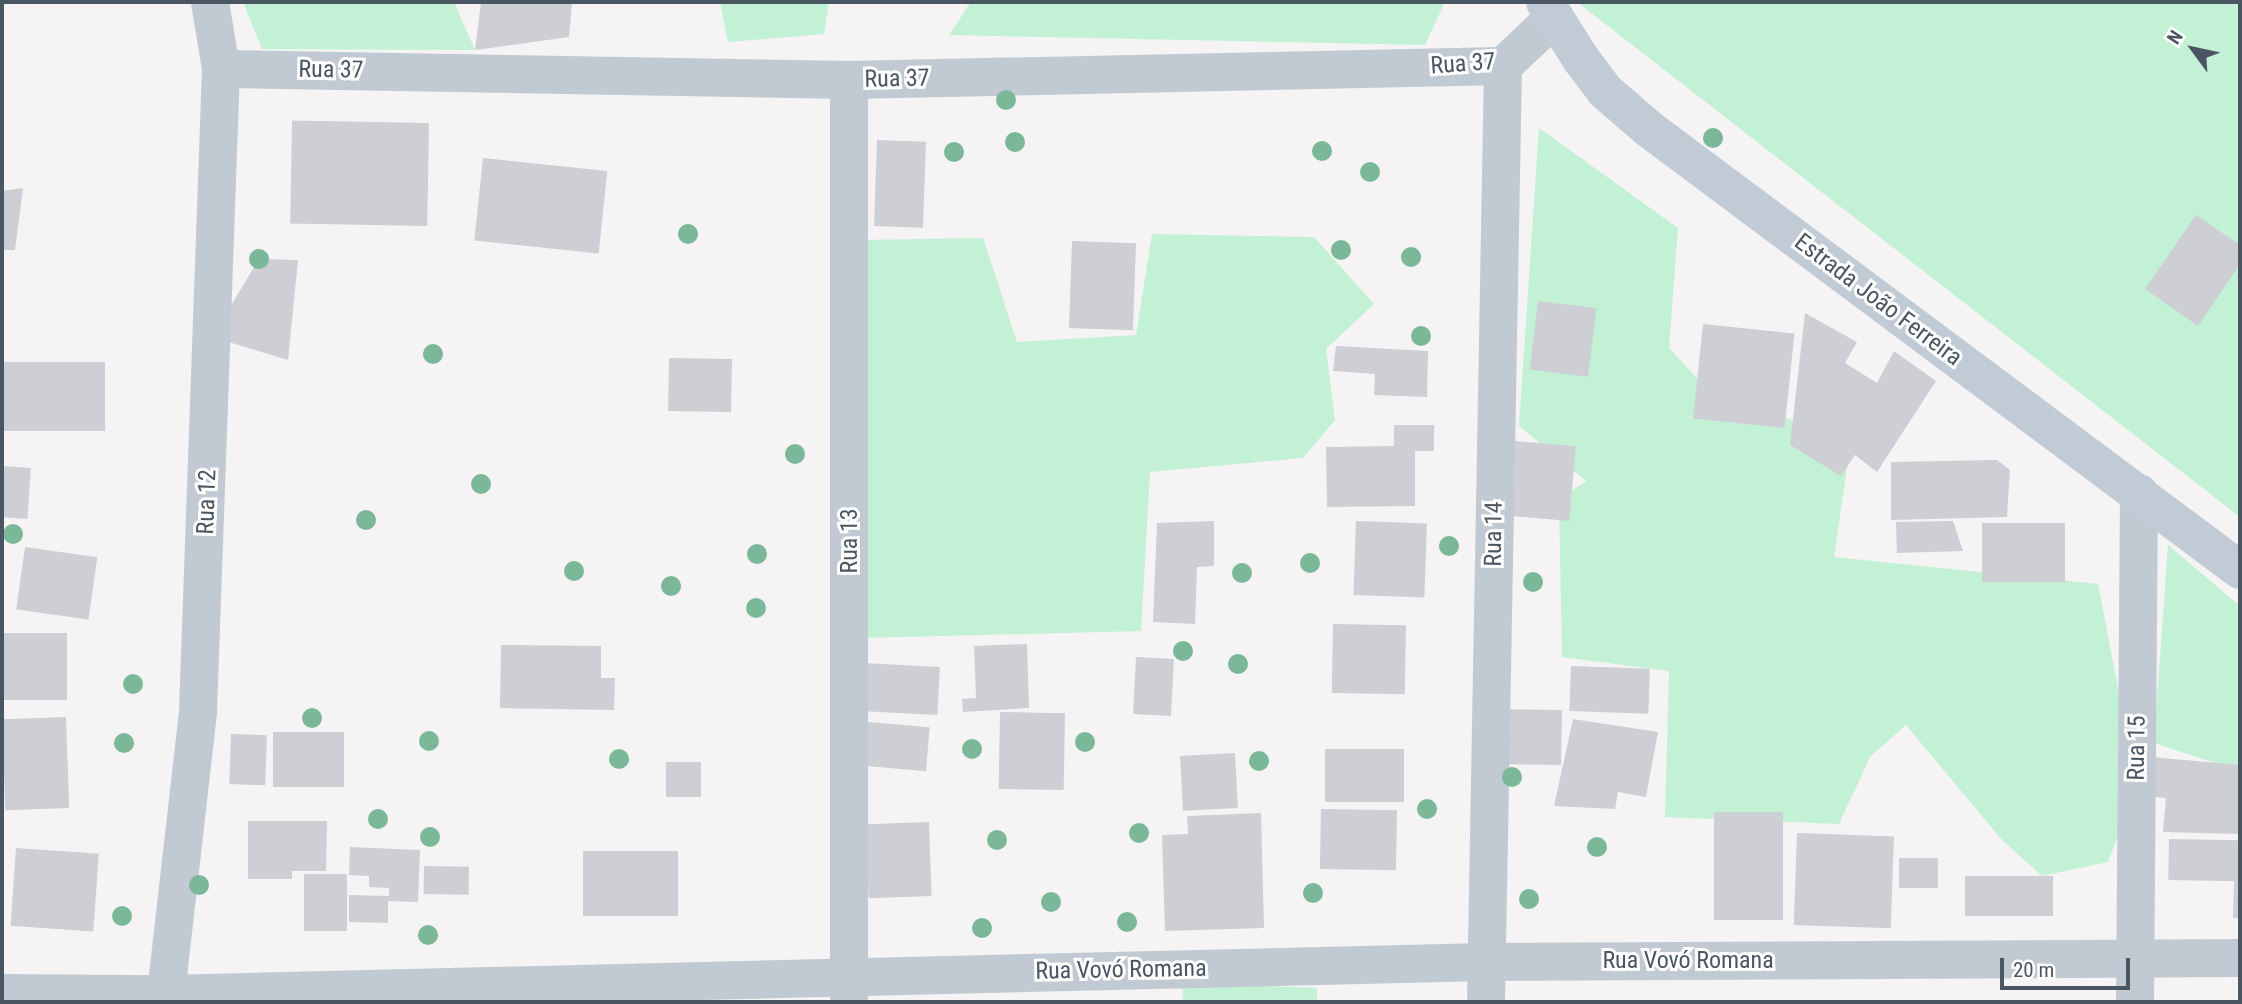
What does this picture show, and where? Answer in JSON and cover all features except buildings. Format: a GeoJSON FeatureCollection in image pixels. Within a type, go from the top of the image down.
{"type":"FeatureCollection","features":[{"type":"Feature","properties":{"kind":"street","name":"Rua 12"},"geometry":{"type":"LineString","coordinates":[[165,998],[198,711],[221,69],[210,2]]}},
{"type":"Feature","properties":{"kind":"street","name":"Rua 37"},"geometry":{"type":"LineString","coordinates":[[221,69],[849,80],[1503,66],[1550,10]]}},
{"type":"Feature","properties":{"kind":"street","name":"Estrada João Ferreira"},"geometry":{"type":"LineString","coordinates":[[1550,10],[1605,91],[1649,129],[2240,570]]}},
{"type":"Feature","properties":{"kind":"street","name":"Rua 14"},"geometry":{"type":"LineString","coordinates":[[1486,1002],[1503,66]]}},
{"type":"Feature","properties":{"kind":"street","name":"Rua 13"},"geometry":{"type":"LineString","coordinates":[[849,80],[850,989]]}},
{"type":"Feature","properties":{"kind":"street","name":"Rua 15"},"geometry":{"type":"LineString","coordinates":[[2135,1002],[2139,493]]}},
{"type":"Feature","properties":{"kind":"street","name":"Rua Vovó Romana"},"geometry":{"type":"LineString","coordinates":[[2,993],[165,998],[850,989],[1485,962],[2240,958]]}},
{"type":"Feature","properties":{"kind":"green space"},"geometry":{"type":"Polygon","coordinates":[[[243,2],[454,2],[475,50],[262,49],[243,2]]]}},
{"type":"Feature","properties":{"kind":"green space"},"geometry":{"type":"Polygon","coordinates":[[[720,2],[829,2],[824,34],[728,42],[720,2]]]}},
{"type":"Feature","properties":{"kind":"green space"},"geometry":{"type":"Polygon","coordinates":[[[971,2],[1445,2],[1425,45],[949,35],[971,2]]]}},
{"type":"Feature","properties":{"kind":"green space"},"geometry":{"type":"Polygon","coordinates":[[[1577,2],[2240,2],[2240,517],[1577,2]]]}},
{"type":"Feature","properties":{"kind":"green space"},"geometry":{"type":"Polygon","coordinates":[[[1539,128],[1678,228],[1669,348],[1709,391],[1851,441],[1834,557],[2098,584],[2125,724],[2126,813],[2108,862],[2042,876],[2002,840],[1906,725],[1870,757],[1839,824],[1665,817],[1669,671],[1562,657],[1559,499],[1586,481],[1519,426],[1539,128]]]}},
{"type":"Feature","properties":{"kind":"green space"},"geometry":{"type":"Polygon","coordinates":[[[1152,234],[1314,237],[1374,304],[1326,349],[1335,420],[1303,458],[1150,472],[1141,631],[862,638],[860,240],[983,238],[1017,342],[1136,335],[1152,234]]]}},
{"type":"Feature","properties":{"kind":"green space"},"geometry":{"type":"Polygon","coordinates":[[[2168,545],[2240,606],[2240,771],[2154,743],[2168,545]]]}},
{"type":"Feature","properties":{"kind":"green space"},"geometry":{"type":"Polygon","coordinates":[[[1182,983],[1317,988],[1317,1002],[1183,1002],[1182,983]]]}}]}
